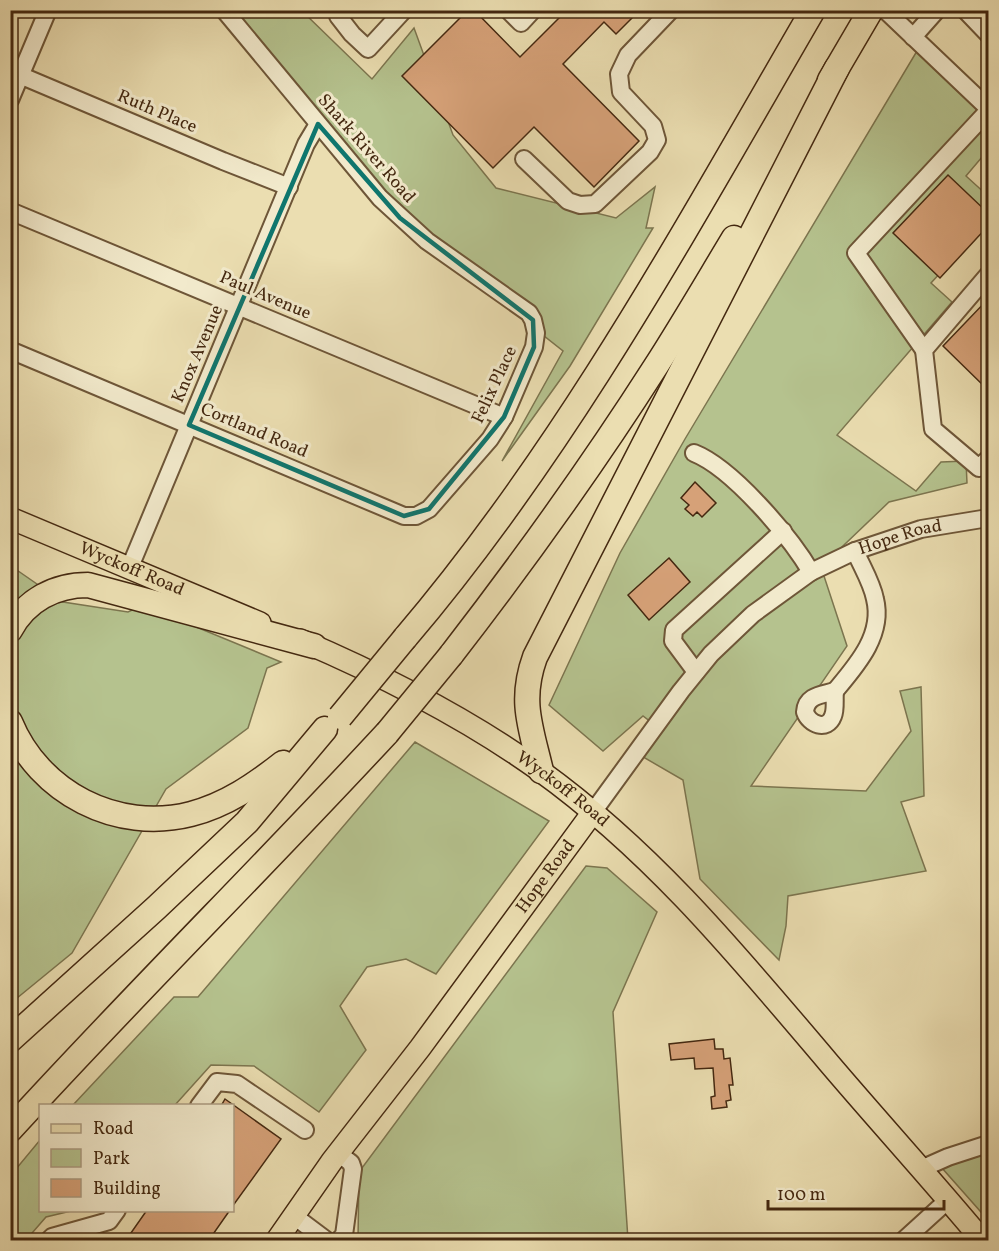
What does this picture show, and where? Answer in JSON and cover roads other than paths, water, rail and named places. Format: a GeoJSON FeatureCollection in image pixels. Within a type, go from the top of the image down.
{"type":"FeatureCollection","features":[{"type":"Feature","properties":{"kind":"highway"},"geometry":{"type":"LineString","coordinates":[[10,1040],[247,822],[405,638],[470,557],[526,479],[638,311],[813,10]]}},
{"type":"Feature","properties":{"kind":"highway"},"geometry":{"type":"LineString","coordinates":[[10,1130],[130,1002],[298,830],[387,733],[451,655],[544,532],[645,383],[871,10]]}},
{"type":"Feature","properties":{"kind":"highway"},"geometry":{"type":"LineString","coordinates":[[541,771],[527,712],[526,699],[531,668],[837,68]]}},
{"type":"Feature","properties":{"kind":"highway"},"geometry":{"type":"LineString","coordinates":[[10,630],[25,610],[48,593],[75,585],[88,585],[315,646]]}},
{"type":"Feature","properties":{"kind":"highway"},"geometry":{"type":"LineString","coordinates":[[10,722],[34,764],[73,797],[114,814],[152,819],[192,814],[242,794],[332,723]]}},
{"type":"Feature","properties":{"kind":"main road","name":"Wyckoff Road"},"geometry":{"type":"LineString","coordinates":[[10,518],[315,646],[410,691],[501,744],[541,771],[635,848],[692,905],[982,1240]]}},
{"type":"Feature","properties":{"kind":"main road","name":"Hope Road"},"geometry":{"type":"LineString","coordinates":[[278,1240],[338,1153],[420,1048],[593,812]]}},
{"type":"Feature","properties":{"kind":"street"},"geometry":{"type":"LineString","coordinates":[[10,100],[16,73],[48,10]]}},
{"type":"Feature","properties":{"kind":"street","name":"Shark River Road"},"geometry":{"type":"LineString","coordinates":[[224,10],[380,198],[400,218],[427,241],[529,313]]}},
{"type":"Feature","properties":{"kind":"street"},"geometry":{"type":"LineString","coordinates":[[338,12],[352,34],[368,50],[404,10]]}},
{"type":"Feature","properties":{"kind":"street"},"geometry":{"type":"LineString","coordinates":[[508,10],[520,23],[533,10]]}},
{"type":"Feature","properties":{"kind":"street"},"geometry":{"type":"LineString","coordinates":[[524,159],[568,201],[580,205],[595,204],[650,152],[657,140],[654,126],[621,92],[619,74],[628,55],[671,10]]}},
{"type":"Feature","properties":{"kind":"street"},"geometry":{"type":"LineString","coordinates":[[885,10],[988,110],[856,253],[924,350],[933,429],[979,468],[988,459]]}},
{"type":"Feature","properties":{"kind":"street"},"geometry":{"type":"LineString","coordinates":[[913,37],[937,10]]}},
{"type":"Feature","properties":{"kind":"street"},"geometry":{"type":"LineString","coordinates":[[965,10],[988,34]]}},
{"type":"Feature","properties":{"kind":"street","name":"Ruth Place"},"geometry":{"type":"LineString","coordinates":[[16,73],[289,187]]}},
{"type":"Feature","properties":{"kind":"street","name":"Knox Avenue"},"geometry":{"type":"LineString","coordinates":[[130,567],[306,144],[318,124]]}},
{"type":"Feature","properties":{"kind":"street","name":"Paul Avenue"},"geometry":{"type":"LineString","coordinates":[[10,211],[504,417]]}},
{"type":"Feature","properties":{"kind":"street"},"geometry":{"type":"LineString","coordinates":[[924,350],[988,275]]}},
{"type":"Feature","properties":{"kind":"street","name":"Felix Place"},"geometry":{"type":"LineString","coordinates":[[416,516],[429,509],[490,439],[504,417],[534,346],[536,333],[529,313]]}},
{"type":"Feature","properties":{"kind":"street","name":"Cortland Road"},"geometry":{"type":"LineString","coordinates":[[10,350],[404,516],[416,516]]}},
{"type":"Feature","properties":{"kind":"street"},"geometry":{"type":"LineString","coordinates":[[694,453],[708,458],[758,505],[783,531],[811,572]]}},
{"type":"Feature","properties":{"kind":"street","name":"Hope Road"},"geometry":{"type":"LineString","coordinates":[[593,812],[696,672],[718,647],[753,614],[811,572],[855,551],[921,529],[988,518]]}},
{"type":"Feature","properties":{"kind":"street"},"geometry":{"type":"LineString","coordinates":[[696,672],[673,641],[674,630],[783,531]]}},
{"type":"Feature","properties":{"kind":"street"},"geometry":{"type":"LineString","coordinates":[[835,692],[858,662],[876,626],[876,600],[855,551]]}},
{"type":"Feature","properties":{"kind":"street"},"geometry":{"type":"LineString","coordinates":[[200,1104],[217,1082],[237,1084],[305,1130]]}},
{"type":"Feature","properties":{"kind":"street"},"geometry":{"type":"LineString","coordinates":[[921,1169],[948,1157],[988,1144]]}},
{"type":"Feature","properties":{"kind":"street"},"geometry":{"type":"LineString","coordinates":[[338,1153],[351,1163],[352,1169],[344,1235],[339,1240]]}},
{"type":"Feature","properties":{"kind":"street"},"geometry":{"type":"LineString","coordinates":[[904,1240],[948,1200]]}},
{"type":"Feature","properties":{"kind":"street"},"geometry":{"type":"LineString","coordinates":[[49,1240],[52,1237],[109,1221],[116,1212]]}},
{"type":"Feature","properties":{"kind":"street"},"geometry":{"type":"LineString","coordinates":[[294,1216],[326,1240]]}}]}
